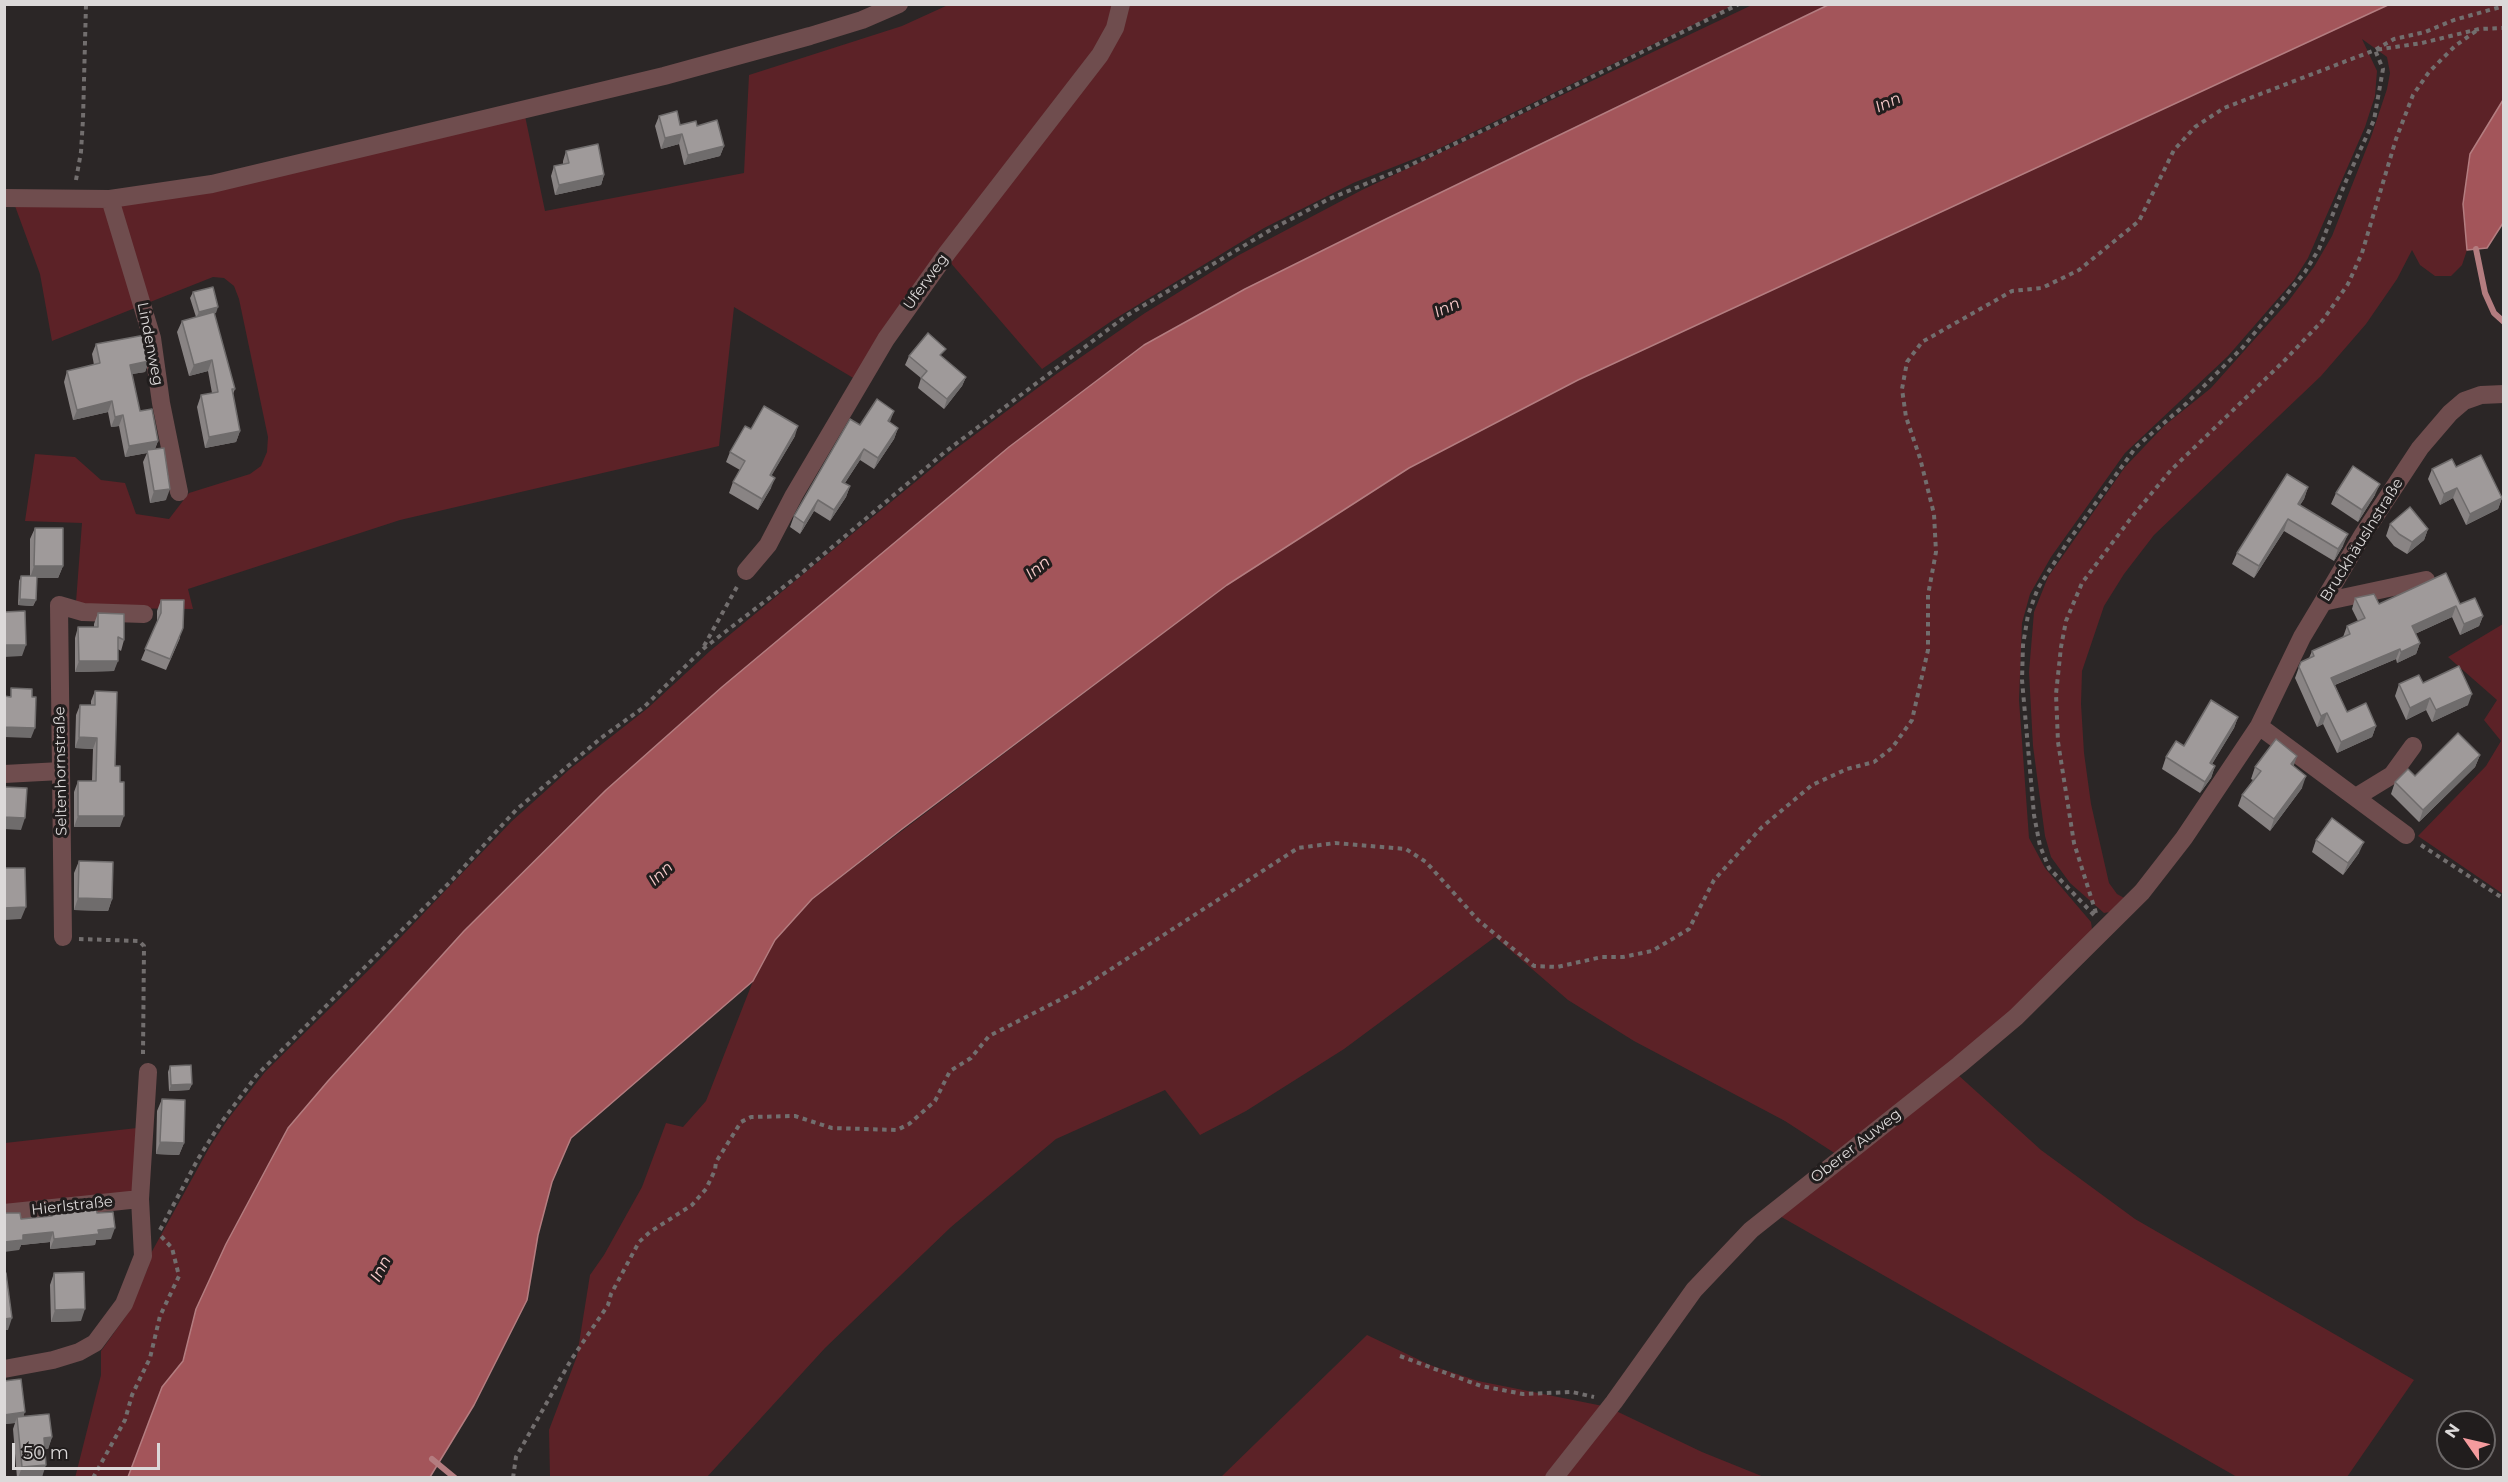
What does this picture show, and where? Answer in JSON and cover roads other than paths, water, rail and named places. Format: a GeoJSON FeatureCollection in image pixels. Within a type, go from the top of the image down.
{"type":"FeatureCollection","features":[{"type":"Feature","properties":{"kind":"street"},"geometry":{"type":"LineString","coordinates":[[4,198],[110,199],[212,184],[653,78],[820,33],[862,20],[899,4]]}},
{"type":"Feature","properties":{"kind":"street","name":"Uferweg"},"geometry":{"type":"LineString","coordinates":[[746,571],[768,545],[794,495],[886,339],[947,253],[1100,55],[1115,28],[1120,4]]}},
{"type":"Feature","properties":{"kind":"street","name":"Lindenweg"},"geometry":{"type":"LineString","coordinates":[[110,199],[152,338],[161,404],[179,492]]}},
{"type":"Feature","properties":{"kind":"street","name":"Bruckhäuslnstraße"},"geometry":{"type":"LineString","coordinates":[[2184,838],[2259,726],[2302,637],[2361,536],[2420,448],[2438,426],[2464,401],[2481,395],[2504,394]]}},
{"type":"Feature","properties":{"kind":"street"},"geometry":{"type":"LineString","coordinates":[[2323,602],[2426,580]]}},
{"type":"Feature","properties":{"kind":"street","name":"Seltenhornstraße"},"geometry":{"type":"LineString","coordinates":[[63,937],[59,605],[83,612],[144,614]]}},
{"type":"Feature","properties":{"kind":"street"},"geometry":{"type":"LineString","coordinates":[[2259,726],[2406,835]]}},
{"type":"Feature","properties":{"kind":"street"},"geometry":{"type":"LineString","coordinates":[[2356,797],[2392,775],[2413,746]]}},
{"type":"Feature","properties":{"kind":"street"},"geometry":{"type":"LineString","coordinates":[[4,774],[61,771]]}},
{"type":"Feature","properties":{"kind":"street","name":"Oberer Auweg"},"geometry":{"type":"LineString","coordinates":[[1554,1478],[1614,1402],[1694,1290],[1751,1230],[2016,1017],[2142,892],[2184,838]]}},
{"type":"Feature","properties":{"kind":"street"},"geometry":{"type":"LineString","coordinates":[[4,1369],[79,1352],[96,1343],[124,1304],[142,1256],[140,1199],[148,1072]]}},
{"type":"Feature","properties":{"kind":"street","name":"Hierlstraße"},"geometry":{"type":"LineString","coordinates":[[4,1213],[140,1199]]}},
{"type":"Feature","properties":{"kind":"water","name":"Inn"},"geometry":{"type":"Polygon","coordinates":[[[1828,5],[2388,5],[1578,380],[1409,468],[1227,585],[902,829],[812,899],[775,940],[753,981],[571,1138],[552,1182],[538,1235],[527,1300],[474,1405],[430,1477],[128,1477],[162,1387],[183,1361],[196,1309],[226,1244],[288,1128],[464,931],[606,790],[722,687],[1009,447],[1144,345],[1245,289],[1828,5]]]}},
{"type":"Feature","properties":{"kind":"water"},"geometry":{"type":"Polygon","coordinates":[[[2503,100],[2503,223],[2487,248],[2467,250],[2463,204],[2470,154],[2503,100]]]}},
{"type":"Feature","properties":{"kind":"waterway"},"geometry":{"type":"LineString","coordinates":[[2476,249],[2485,293],[2494,313],[2504,322]]}},
{"type":"Feature","properties":{"kind":"waterway"},"geometry":{"type":"LineString","coordinates":[[432,1459],[455,1478]]}}]}
